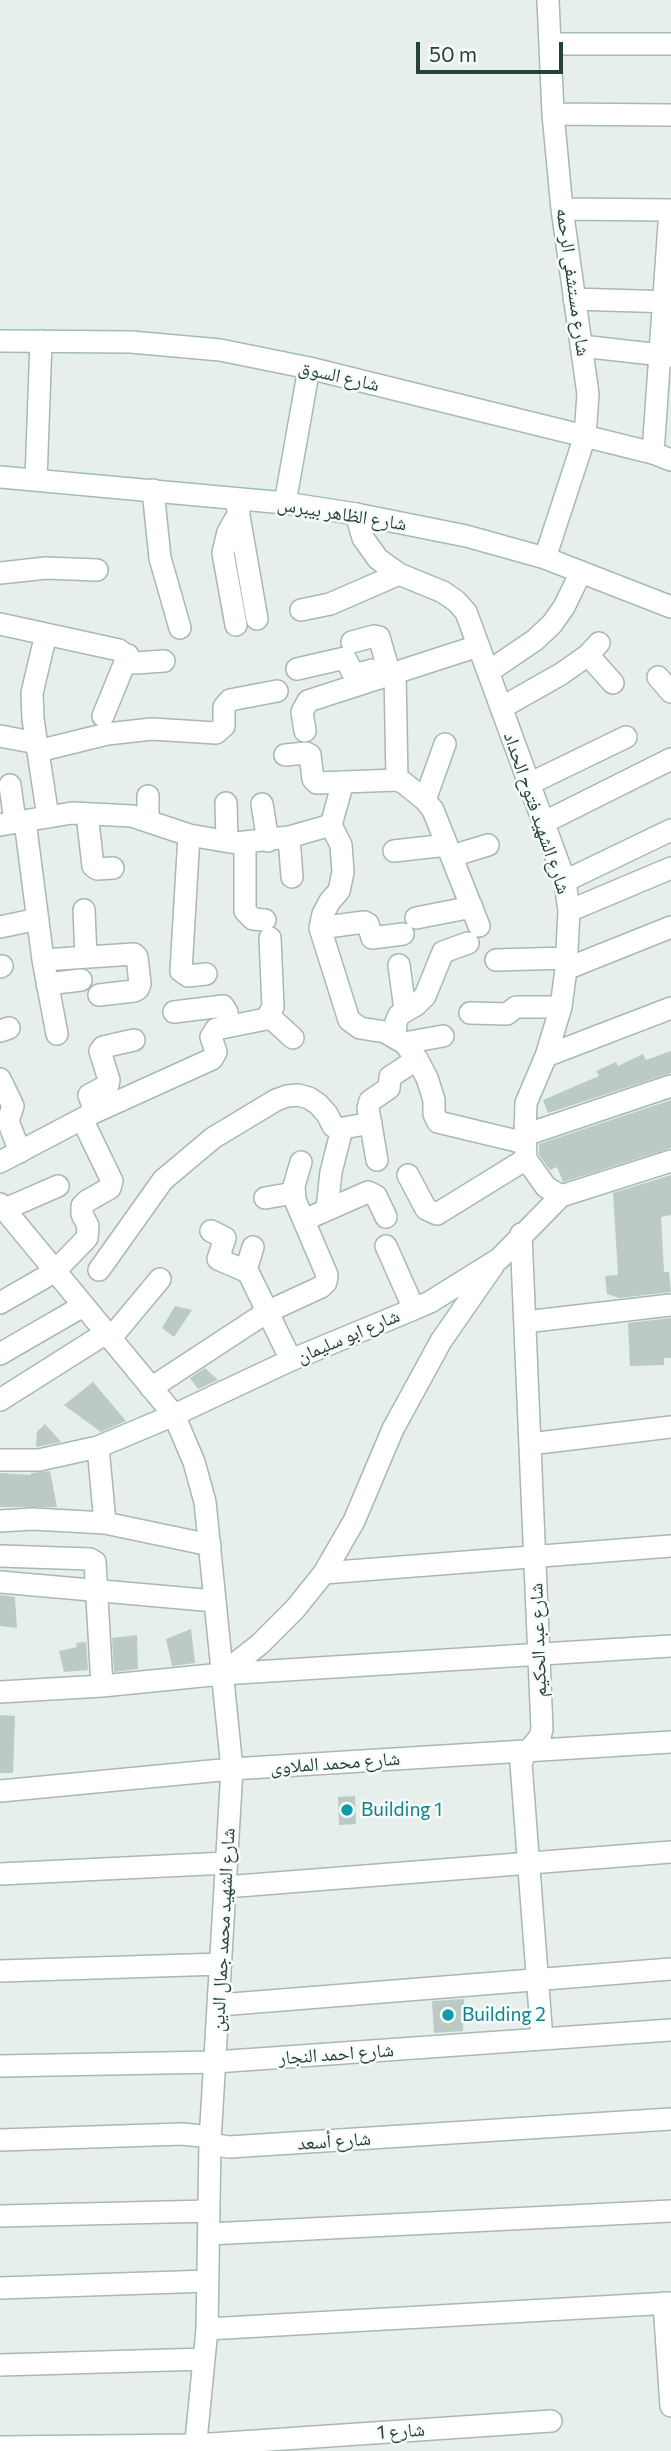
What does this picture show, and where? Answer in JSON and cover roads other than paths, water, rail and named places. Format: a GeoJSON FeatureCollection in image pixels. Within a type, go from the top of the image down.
{"type":"FeatureCollection","features":[{"type":"Feature","properties":{"kind":"street","name":"شارع مستشفى الرحمه"},"geometry":{"type":"LineString","coordinates":[[545,558],[584,436],[588,394],[562,209],[553,114],[548,0]]}},
{"type":"Feature","properties":{"kind":"street"},"geometry":{"type":"LineString","coordinates":[[550,44],[671,44]]}},
{"type":"Feature","properties":{"kind":"street"},"geometry":{"type":"LineString","coordinates":[[553,114],[671,115]]}},
{"type":"Feature","properties":{"kind":"street"},"geometry":{"type":"LineString","coordinates":[[562,209],[671,210],[662,457]]}},
{"type":"Feature","properties":{"kind":"street"},"geometry":{"type":"LineString","coordinates":[[574,299],[667,302]]}},
{"type":"Feature","properties":{"kind":"street","name":"شارع السوق"},"geometry":{"type":"LineString","coordinates":[[0,341],[131,342],[220,350],[309,368],[662,457]]}},
{"type":"Feature","properties":{"kind":"street"},"geometry":{"type":"LineString","coordinates":[[36,480],[41,341]]}},
{"type":"Feature","properties":{"kind":"street"},"geometry":{"type":"LineString","coordinates":[[581,346],[665,356]]}},
{"type":"Feature","properties":{"kind":"street"},"geometry":{"type":"LineString","coordinates":[[285,503],[309,368]]}},
{"type":"Feature","properties":{"kind":"street","name":"شارع الظاهر بيبرس"},"geometry":{"type":"LineString","coordinates":[[0,477],[153,491],[237,506],[285,503],[356,514],[466,536],[545,558],[671,607]]}},
{"type":"Feature","properties":{"kind":"street"},"geometry":{"type":"LineString","coordinates":[[153,491],[160,558],[180,628]]}},
{"type":"Feature","properties":{"kind":"street"},"geometry":{"type":"LineString","coordinates":[[237,506],[257,619]]}},
{"type":"Feature","properties":{"kind":"street"},"geometry":{"type":"LineString","coordinates":[[236,625],[223,553],[237,506]]}},
{"type":"Feature","properties":{"kind":"street","name":"شارع الشهيد فتوح الحداد"},"geometry":{"type":"LineString","coordinates":[[356,514],[363,538],[378,559],[399,574],[443,592],[466,612],[565,881],[569,911],[567,964],[561,1007],[546,1056],[526,1103],[525,1146]]}},
{"type":"Feature","properties":{"kind":"street"},"geometry":{"type":"LineString","coordinates":[[0,573],[46,568],[97,570]]}},
{"type":"Feature","properties":{"kind":"street"},"geometry":{"type":"LineString","coordinates":[[488,672],[535,640],[552,624],[564,607],[581,572]]}},
{"type":"Feature","properties":{"kind":"street"},"geometry":{"type":"LineString","coordinates":[[301,610],[330,604],[399,574]]}},
{"type":"Feature","properties":{"kind":"street"},"geometry":{"type":"LineString","coordinates":[[0,624],[119,650],[135,663],[164,661]]}},
{"type":"Feature","properties":{"kind":"street"},"geometry":{"type":"LineString","coordinates":[[46,634],[32,692],[33,719],[48,817]]}},
{"type":"Feature","properties":{"kind":"street"},"geometry":{"type":"LineString","coordinates":[[352,642],[379,637],[388,675],[397,780]]}},
{"type":"Feature","properties":{"kind":"street"},"geometry":{"type":"LineString","coordinates":[[305,731],[302,712],[309,701],[478,646]]}},
{"type":"Feature","properties":{"kind":"street"},"geometry":{"type":"LineString","coordinates":[[501,708],[561,674],[594,649],[613,683]]}},
{"type":"Feature","properties":{"kind":"street"},"geometry":{"type":"LineString","coordinates":[[103,716],[128,655]]}},
{"type":"Feature","properties":{"kind":"street"},"geometry":{"type":"LineString","coordinates":[[297,669],[345,658],[354,675],[373,670],[388,675]]}},
{"type":"Feature","properties":{"kind":"street"},"geometry":{"type":"LineString","coordinates":[[0,736],[38,747],[152,729],[213,734],[220,732],[224,726],[225,707],[230,700],[277,691]]}},
{"type":"Feature","properties":{"kind":"street"},"geometry":{"type":"LineString","coordinates":[[529,784],[626,737]]}},
{"type":"Feature","properties":{"kind":"street"},"geometry":{"type":"LineString","coordinates":[[425,800],[445,744]]}},
{"type":"Feature","properties":{"kind":"street"},"geometry":{"type":"LineString","coordinates":[[285,755],[308,754],[312,758],[313,779],[317,783],[397,780],[425,800],[433,810],[450,851],[473,925]]}},
{"type":"Feature","properties":{"kind":"street"},"geometry":{"type":"LineString","coordinates":[[543,823],[671,759]]}},
{"type":"Feature","properties":{"kind":"street"},"geometry":{"type":"LineString","coordinates":[[342,782],[331,825],[341,845],[343,872],[339,891],[326,908],[320,928],[349,1020],[360,1028],[385,1032],[405,1046]]}},
{"type":"Feature","properties":{"kind":"street"},"geometry":{"type":"LineString","coordinates":[[10,785],[13,823],[38,919],[57,1034]]}},
{"type":"Feature","properties":{"kind":"street"},"geometry":{"type":"LineString","coordinates":[[148,796],[148,821]]}},
{"type":"Feature","properties":{"kind":"street"},"geometry":{"type":"LineString","coordinates":[[0,1162],[89,1116],[212,1059],[216,1052],[212,1034],[216,1029],[270,1016],[274,1007],[267,929],[245,911],[236,842],[226,803]]}},
{"type":"Feature","properties":{"kind":"street"},"geometry":{"type":"LineString","coordinates":[[262,804],[279,839],[292,877]]}},
{"type":"Feature","properties":{"kind":"street"},"geometry":{"type":"LineString","coordinates":[[13,823],[72,813],[132,816],[189,835],[236,842],[279,839],[331,825]]}},
{"type":"Feature","properties":{"kind":"street"},"geometry":{"type":"LineString","coordinates":[[87,814],[93,866],[97,869],[114,868]]}},
{"type":"Feature","properties":{"kind":"street"},"geometry":{"type":"LineString","coordinates":[[565,881],[671,830]]}},
{"type":"Feature","properties":{"kind":"street"},"geometry":{"type":"LineString","coordinates":[[189,835],[181,971],[188,976],[206,974]]}},
{"type":"Feature","properties":{"kind":"street"},"geometry":{"type":"LineString","coordinates":[[394,851],[450,851],[488,845]]}},
{"type":"Feature","properties":{"kind":"street"},"geometry":{"type":"LineString","coordinates":[[569,911],[671,868]]}},
{"type":"Feature","properties":{"kind":"street"},"geometry":{"type":"LineString","coordinates":[[84,910],[86,957]]}},
{"type":"Feature","properties":{"kind":"street"},"geometry":{"type":"LineString","coordinates":[[0,927],[38,919]]}},
{"type":"Feature","properties":{"kind":"street"},"geometry":{"type":"LineString","coordinates":[[320,928],[364,922],[368,924],[372,937],[410,926],[473,925]]}},
{"type":"Feature","properties":{"kind":"street"},"geometry":{"type":"LineString","coordinates":[[473,925],[443,952],[425,996],[416,1005],[405,1010],[396,1022],[405,1046],[427,1078],[438,1122],[525,1146],[546,1187],[561,1196]]}},
{"type":"Feature","properties":{"kind":"street"},"geometry":{"type":"LineString","coordinates":[[496,960],[567,964],[671,927]]}},
{"type":"Feature","properties":{"kind":"street"},"geometry":{"type":"LineString","coordinates":[[43,960],[130,953],[136,957],[140,984],[138,989],[99,995]]}},
{"type":"Feature","properties":{"kind":"street"},"geometry":{"type":"LineString","coordinates":[[399,965],[405,1010]]}},
{"type":"Feature","properties":{"kind":"street"},"geometry":{"type":"LineString","coordinates":[[47,984],[81,980]]}},
{"type":"Feature","properties":{"kind":"street"},"geometry":{"type":"LineString","coordinates":[[174,1012],[223,1006],[227,1010],[228,1026]]}},
{"type":"Feature","properties":{"kind":"street"},"geometry":{"type":"LineString","coordinates":[[470,1013],[507,1014],[516,1007],[561,1007]]}},
{"type":"Feature","properties":{"kind":"street"},"geometry":{"type":"LineString","coordinates":[[546,1056],[671,1008]]}},
{"type":"Feature","properties":{"kind":"street"},"geometry":{"type":"LineString","coordinates":[[270,1016],[293,1038]]}},
{"type":"Feature","properties":{"kind":"street"},"geometry":{"type":"LineString","coordinates":[[377,1160],[370,1101],[389,1088],[390,1077],[405,1046],[443,1036]]}},
{"type":"Feature","properties":{"kind":"street"},"geometry":{"type":"LineString","coordinates":[[0,1303],[54,1272],[88,1234],[88,1226],[82,1214],[84,1203],[108,1191],[112,1181],[89,1116],[89,1094],[108,1085],[109,1080],[100,1051],[103,1047],[134,1040]]}},
{"type":"Feature","properties":{"kind":"street"},"geometry":{"type":"LineString","coordinates":[[0,1079],[13,1107],[8,1121],[20,1152]]}},
{"type":"Feature","properties":{"kind":"street"},"geometry":{"type":"LineString","coordinates":[[408,1175],[426,1209],[437,1214],[525,1146],[671,1086]]}},
{"type":"Feature","properties":{"kind":"street"},"geometry":{"type":"LineString","coordinates":[[99,1270],[163,1180],[213,1138],[276,1100],[298,1095],[309,1098],[327,1114],[333,1126],[342,1129],[371,1123]]}},
{"type":"Feature","properties":{"kind":"street"},"geometry":{"type":"LineString","coordinates":[[327,1209],[331,1172],[342,1129]]}},
{"type":"Feature","properties":{"kind":"street","name":"شارع ابو سليمان"},"geometry":{"type":"LineString","coordinates":[[0,1460],[39,1460],[98,1447],[291,1360],[430,1302],[499,1259],[561,1196],[671,1161]]}},
{"type":"Feature","properties":{"kind":"street"},"geometry":{"type":"LineString","coordinates":[[151,1388],[267,1312],[321,1287],[326,1282],[327,1275],[294,1193],[302,1162]]}},
{"type":"Feature","properties":{"kind":"street"},"geometry":{"type":"LineString","coordinates":[[1,1207],[58,1186]]}},
{"type":"Feature","properties":{"kind":"street"},"geometry":{"type":"LineString","coordinates":[[304,1220],[371,1192],[376,1196],[386,1217]]}},
{"type":"Feature","properties":{"kind":"street"},"geometry":{"type":"LineString","coordinates":[[265,1198],[294,1193]]}},
{"type":"Feature","properties":{"kind":"street","name":"شارع الشهيد محمد جمال الدين"},"geometry":{"type":"LineString","coordinates":[[1,1207],[174,1415],[194,1462],[210,1545],[232,1769],[210,2141],[207,2329],[196,2448]]}},
{"type":"Feature","properties":{"kind":"street"},"geometry":{"type":"LineString","coordinates":[[211,1231],[225,1239],[218,1259],[246,1270],[291,1360]]}},
{"type":"Feature","properties":{"kind":"street","name":"شارع عبد الحكيم"},"geometry":{"type":"LineString","coordinates":[[521,1234],[542,1729],[540,1737],[522,1764],[542,2039]]}},
{"type":"Feature","properties":{"kind":"street"},"geometry":{"type":"LineString","coordinates":[[386,1246],[414,1309]]}},
{"type":"Feature","properties":{"kind":"street"},"geometry":{"type":"LineString","coordinates":[[246,1270],[253,1247]]}},
{"type":"Feature","properties":{"kind":"street"},"geometry":{"type":"LineString","coordinates":[[222,1674],[260,1644],[295,1609],[324,1573],[354,1521],[393,1429],[441,1341],[499,1259]]}},
{"type":"Feature","properties":{"kind":"street"},"geometry":{"type":"LineString","coordinates":[[0,1401],[108,1336],[160,1279]]}},
{"type":"Feature","properties":{"kind":"street"},"geometry":{"type":"LineString","coordinates":[[524,1322],[671,1304]]}},
{"type":"Feature","properties":{"kind":"street"},"geometry":{"type":"LineString","coordinates":[[0,1354],[83,1306]]}},
{"type":"Feature","properties":{"kind":"street"},"geometry":{"type":"LineString","coordinates":[[530,1444],[671,1427]]}},
{"type":"Feature","properties":{"kind":"street"},"geometry":{"type":"LineString","coordinates":[[98,1447],[105,1523]]}},
{"type":"Feature","properties":{"kind":"street"},"geometry":{"type":"LineString","coordinates":[[0,1521],[33,1519],[105,1523],[210,1545]]}},
{"type":"Feature","properties":{"kind":"street"},"geometry":{"type":"LineString","coordinates":[[324,1573],[671,1546]]}},
{"type":"Feature","properties":{"kind":"street"},"geometry":{"type":"LineString","coordinates":[[0,1556],[90,1559],[96,1564],[102,1686]]}},
{"type":"Feature","properties":{"kind":"street"},"geometry":{"type":"LineString","coordinates":[[0,1582],[215,1601]]}},
{"type":"Feature","properties":{"kind":"street"},"geometry":{"type":"LineString","coordinates":[[0,1692],[102,1686],[222,1674],[671,1646]]}},
{"type":"Feature","properties":{"kind":"street","name":"شارع محمد الملاوى"},"geometry":{"type":"LineString","coordinates":[[0,1791],[232,1769],[671,1742]]}},
{"type":"Feature","properties":{"kind":"street"},"geometry":{"type":"LineString","coordinates":[[225,1887],[671,1852]]}},
{"type":"Feature","properties":{"kind":"street"},"geometry":{"type":"LineString","coordinates":[[0,1874],[227,1863]]}},
{"type":"Feature","properties":{"kind":"street"},"geometry":{"type":"LineString","coordinates":[[0,1971],[221,1964]]}},
{"type":"Feature","properties":{"kind":"street"},"geometry":{"type":"LineString","coordinates":[[219,2005],[671,1969]]}},
{"type":"Feature","properties":{"kind":"street","name":"شارع احمد النجار"},"geometry":{"type":"LineString","coordinates":[[0,2066],[215,2062],[671,2030]]}},
{"type":"Feature","properties":{"kind":"street","name":"شارع أسعد"},"geometry":{"type":"LineString","coordinates":[[0,2140],[182,2134],[202,2136],[216,2145],[229,2147],[671,2119]]}},
{"type":"Feature","properties":{"kind":"street"},"geometry":{"type":"LineString","coordinates":[[0,2216],[209,2211]]}},
{"type":"Feature","properties":{"kind":"street"},"geometry":{"type":"LineString","coordinates":[[209,2234],[671,2211]]}},
{"type":"Feature","properties":{"kind":"street"},"geometry":{"type":"LineString","coordinates":[[0,2288],[208,2281]]}},
{"type":"Feature","properties":{"kind":"street"},"geometry":{"type":"LineString","coordinates":[[207,2329],[667,2303],[671,2406]]}},
{"type":"Feature","properties":{"kind":"street"},"geometry":{"type":"LineString","coordinates":[[0,2365],[204,2359]]}},
{"type":"Feature","properties":{"kind":"street","name":"شارع 1"},"geometry":{"type":"LineString","coordinates":[[0,2447],[196,2448],[551,2421]]}},
{"type":"Feature","properties":{"kind":"place","name":"Building 1"},"geometry":{"type":"Point","coordinates":[347,1810]}},
{"type":"Feature","properties":{"kind":"place","name":"Building 2"},"geometry":{"type":"Point","coordinates":[448,2015]}}]}
